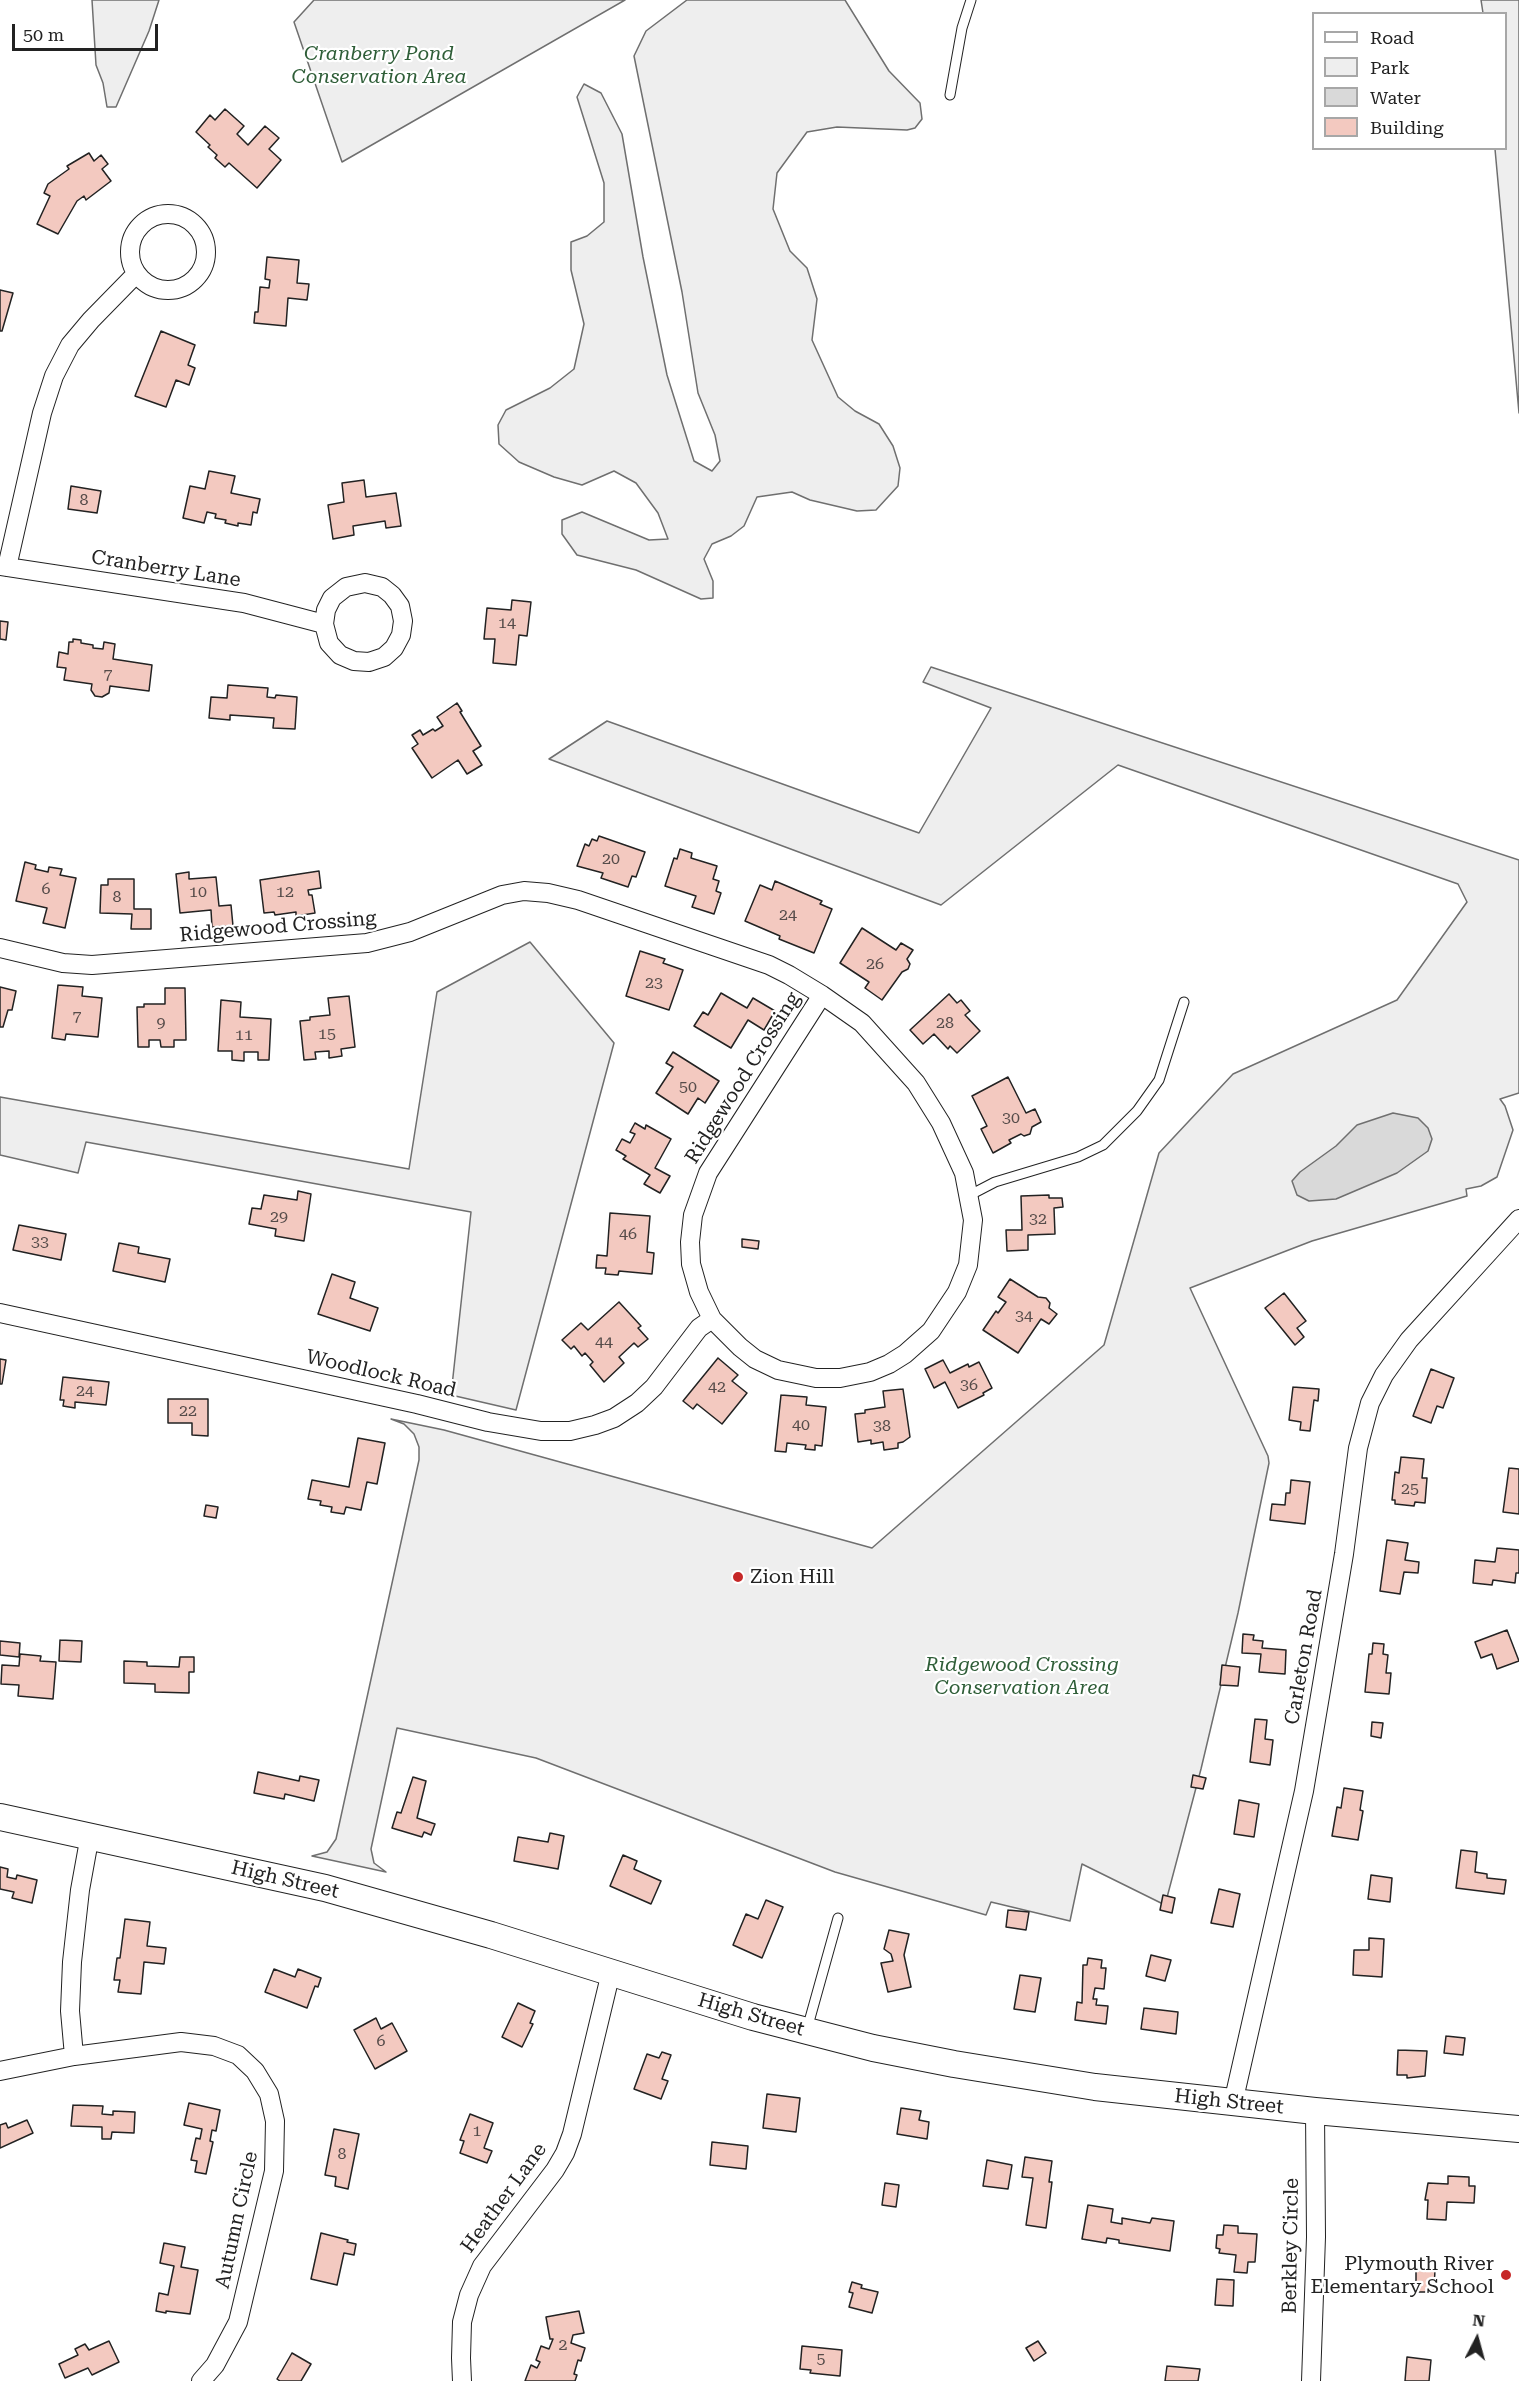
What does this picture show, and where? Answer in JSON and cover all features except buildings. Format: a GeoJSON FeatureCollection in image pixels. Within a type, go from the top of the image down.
{"type":"FeatureCollection","features":[{"type":"Feature","properties":{"kind":"main road","name":"High Street"},"geometry":{"type":"LineString","coordinates":[[0,1816],[325,1888],[412,1911],[806,2031],[873,2048],[1027,2078],[1233,2103],[1519,2129]]}},
{"type":"Feature","properties":{"kind":"street"},"geometry":{"type":"LineString","coordinates":[[171,213],[183,216],[202,233],[206,245],[206,258],[202,270],[194,280],[177,289],[157,289],[136,274],[129,250],[135,233],[147,219],[159,214],[171,213]]}},
{"type":"Feature","properties":{"kind":"street"},"geometry":{"type":"LineString","coordinates":[[4,566],[42,413],[54,376],[70,345],[136,274]]}},
{"type":"Feature","properties":{"kind":"street","name":"Cranberry Lane"},"geometry":{"type":"LineString","coordinates":[[4,566],[244,603],[324,624]]}},
{"type":"Feature","properties":{"kind":"street"},"geometry":{"type":"LineString","coordinates":[[365,583],[382,587],[392,595],[400,606],[403,621],[401,635],[394,648],[384,657],[369,662],[354,661],[340,655],[329,643],[324,624],[326,610],[332,598],[346,587],[365,583]]}},
{"type":"Feature","properties":{"kind":"street","name":"Ridgewood Crossing"},"geometry":{"type":"LineString","coordinates":[[0,948],[63,963],[92,965],[367,943],[410,933],[502,895],[524,891],[548,892],[578,900],[769,965],[822,995],[862,1023],[916,1083],[941,1123],[964,1173],[970,1195],[973,1220],[968,1265],[957,1292],[931,1331],[905,1354],[889,1364],[870,1372],[840,1378],[816,1378],[778,1370],[748,1353],[712,1319],[699,1292],[691,1264],[693,1215],[708,1173],[822,995]]}},
{"type":"Feature","properties":{"kind":"street","name":"Carleton Road"},"geometry":{"type":"LineString","coordinates":[[1233,2103],[1304,1791],[1365,1416],[1376,1389],[1409,1340],[1519,1219]]}},
{"type":"Feature","properties":{"kind":"street","name":"Woodlock Road"},"geometry":{"type":"LineString","coordinates":[[0,1313],[488,1422],[541,1431],[570,1431],[614,1418],[654,1388],[699,1328],[712,1319]]}},
{"type":"Feature","properties":{"kind":"street"},"geometry":{"type":"LineString","coordinates":[[74,2056],[69,2011],[72,1962],[80,1890],[90,1835]]}},
{"type":"Feature","properties":{"kind":"street","name":"Heather Lane"},"geometry":{"type":"LineString","coordinates":[[462,2381],[460,2358],[462,2322],[469,2295],[482,2266],[555,2170],[565,2153],[572,2134],[611,1972]]}},
{"type":"Feature","properties":{"kind":"street","name":"Autumn Circle"},"geometry":{"type":"LineString","coordinates":[[0,2071],[74,2056],[181,2042],[214,2046],[238,2055],[255,2071],[269,2094],[275,2121],[274,2170],[238,2322],[215,2365],[201,2381]]}},
{"type":"Feature","properties":{"kind":"street","name":"Berkley Circle"},"geometry":{"type":"LineString","coordinates":[[1311,2381],[1316,2237],[1315,2111]]}},
{"type":"Feature","properties":{"kind":"lane"},"geometry":{"type":"LineString","coordinates":[[950,95],[962,28],[971,0]]}},
{"type":"Feature","properties":{"kind":"lane"},"geometry":{"type":"LineString","coordinates":[[970,1195],[995,1182],[1078,1157],[1103,1145],[1113,1137],[1137,1111],[1159,1080],[1184,1002]]}},
{"type":"Feature","properties":{"kind":"lane"},"geometry":{"type":"LineString","coordinates":[[806,2031],[838,1918]]}},
{"type":"Feature","properties":{"kind":"green space"},"geometry":{"type":"Polygon","coordinates":[[[92,0],[159,0],[149,31],[116,107],[107,107],[103,83],[96,65],[92,0]]]}},
{"type":"Feature","properties":{"kind":"green space","name":"Cranberry Pond Conservation Area"},"geometry":{"type":"Polygon","coordinates":[[[314,0],[625,0],[342,162],[294,22],[314,0]]]}},
{"type":"Feature","properties":{"kind":"green space"},"geometry":{"type":"Polygon","coordinates":[[[687,0],[845,0],[889,71],[920,103],[922,119],[915,128],[907,130],[837,127],[807,132],[777,173],[773,209],[790,251],[807,268],[817,299],[812,340],[838,397],[855,411],[879,424],[893,446],[900,468],[898,486],[876,510],[857,511],[810,500],[792,492],[757,497],[744,526],[731,536],[712,544],[704,559],[713,581],[713,598],[701,599],[636,570],[577,555],[562,534],[562,520],[582,512],[649,540],[668,539],[658,513],[636,483],[614,471],[582,485],[554,477],[519,462],[499,444],[498,425],[506,410],[550,388],[574,369],[584,324],[571,270],[571,242],[587,236],[604,222],[604,183],[577,97],[584,84],[601,93],[622,134],[643,257],[667,375],[694,461],[712,471],[720,461],[715,435],[698,393],[682,292],[634,56],[646,31],[687,0]]]}},
{"type":"Feature","properties":{"kind":"green space"},"geometry":{"type":"Polygon","coordinates":[[[1481,0],[1519,0],[1519,413],[1495,150],[1507,150],[1507,12],[1483,12],[1481,0]]]}},
{"type":"Feature","properties":{"kind":"green space","name":"Ridgewood Crossing Conservation Area"},"geometry":{"type":"Polygon","coordinates":[[[931,667],[1519,860],[1519,1093],[1500,1099],[1505,1106],[1513,1130],[1497,1177],[1481,1186],[1466,1189],[1467,1196],[1312,1241],[1190,1288],[1268,1456],[1269,1463],[1238,1613],[1201,1769],[1165,1905],[1082,1864],[1070,1921],[991,1902],[986,1915],[835,1872],[536,1758],[397,1728],[371,1849],[374,1863],[386,1872],[312,1856],[327,1852],[336,1839],[419,1460],[419,1447],[414,1434],[404,1424],[391,1419],[444,1430],[872,1548],[1104,1345],[1159,1153],[1233,1074],[1397,1000],[1467,902],[1458,884],[1118,765],[941,905],[549,759],[607,721],[919,833],[991,708],[923,682],[931,667]]]}},
{"type":"Feature","properties":{"kind":"green space"},"geometry":{"type":"Polygon","coordinates":[[[530,942],[614,1043],[516,1410],[451,1395],[471,1212],[86,1142],[78,1173],[0,1155],[0,1097],[409,1169],[437,992],[530,942]]]}},
{"type":"Feature","properties":{"kind":"water"},"geometry":{"type":"Polygon","coordinates":[[[1393,1113],[1418,1118],[1428,1128],[1432,1139],[1428,1151],[1397,1173],[1336,1199],[1309,1201],[1297,1195],[1292,1181],[1300,1172],[1336,1146],[1357,1125],[1393,1113]]]}},
{"type":"Feature","properties":{"kind":"place","name":"Zion Hill"},"geometry":{"type":"Point","coordinates":[738,1577]}},
{"type":"Feature","properties":{"kind":"place","name":"Plymouth River Elementary School"},"geometry":{"type":"Point","coordinates":[1506,2275]}}]}
